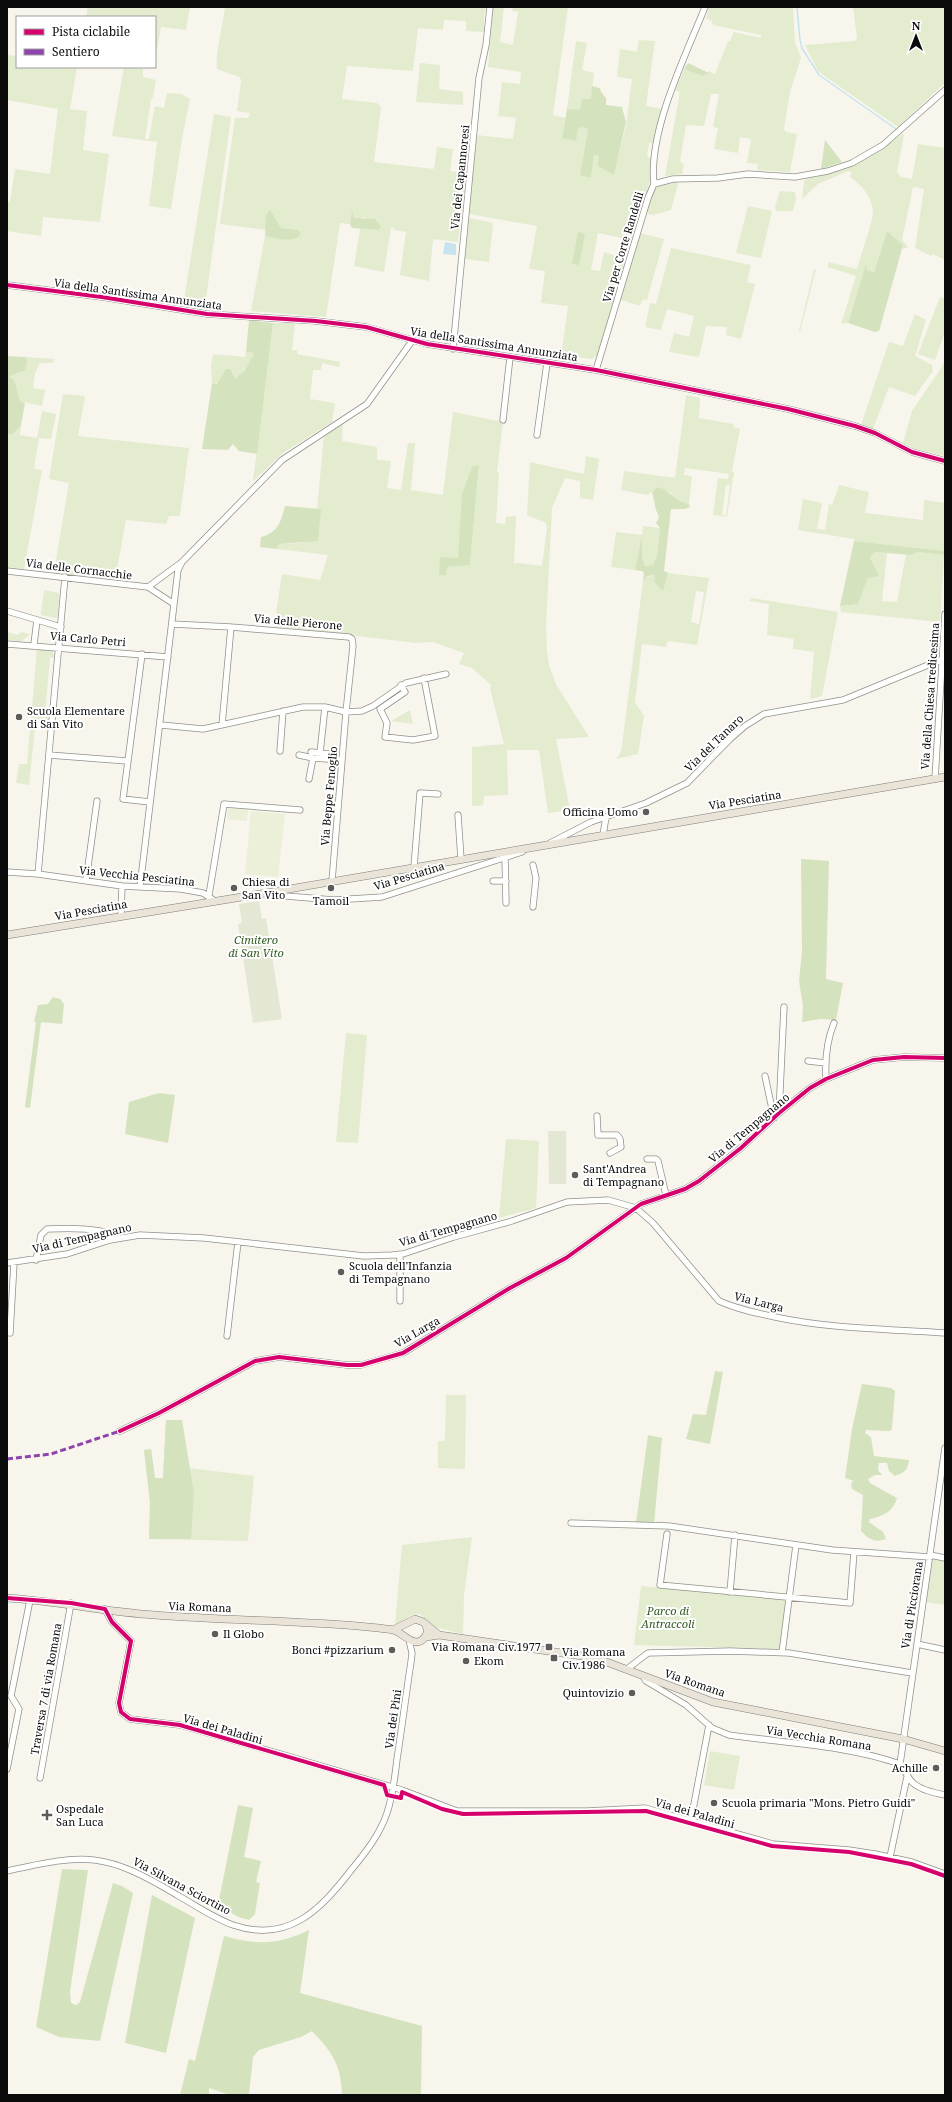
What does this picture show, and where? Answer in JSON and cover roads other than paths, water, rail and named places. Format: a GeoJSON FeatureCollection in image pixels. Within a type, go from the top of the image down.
{"type":"FeatureCollection","features":[{"type":"Feature","properties":{"kind":"main road","name":"Via Pesciatina"},"geometry":{"type":"LineString","coordinates":[[7,935],[945,777]]}},
{"type":"Feature","properties":{"kind":"main road","name":"Via Romana"},"geometry":{"type":"LineString","coordinates":[[7,1598],[71,1604],[162,1616],[304,1621],[393,1630]]}},
{"type":"Feature","properties":{"kind":"main road"},"geometry":{"type":"LineString","coordinates":[[393,1630],[417,1619],[439,1635]]}},
{"type":"Feature","properties":{"kind":"main road"},"geometry":{"type":"LineString","coordinates":[[406,1624],[404,1631],[407,1639]]}},
{"type":"Feature","properties":{"kind":"main road"},"geometry":{"type":"LineString","coordinates":[[423,1639],[427,1633],[426,1626]]}},
{"type":"Feature","properties":{"kind":"main road"},"geometry":{"type":"LineString","coordinates":[[393,1630],[407,1639],[423,1639],[439,1635]]}},
{"type":"Feature","properties":{"kind":"main road","name":"Via Romana"},"geometry":{"type":"LineString","coordinates":[[439,1635],[581,1655],[606,1661],[685,1693],[718,1704],[903,1739],[945,1751]]}},
{"type":"Feature","properties":{"kind":"street","name":"Via dei Capannoresi"},"geometry":{"type":"LineString","coordinates":[[453,349],[479,78],[486,45],[490,7]]}},
{"type":"Feature","properties":{"kind":"street"},"geometry":{"type":"LineString","coordinates":[[654,184],[653,171],[661,126],[705,7]]}},
{"type":"Feature","properties":{"kind":"street","name":"Via per Corte Randelli"},"geometry":{"type":"LineString","coordinates":[[596,370],[648,198],[654,184],[673,179],[718,178],[748,174],[795,177],[834,169],[852,163],[883,145],[945,90]]}},
{"type":"Feature","properties":{"kind":"street","name":"Via della Santissima Annunziata"},"geometry":{"type":"LineString","coordinates":[[7,285],[102,297],[207,314],[310,321],[366,327],[412,341],[453,349],[596,370],[788,409],[855,426],[875,433],[912,452],[945,461]]}},
{"type":"Feature","properties":{"kind":"street"},"geometry":{"type":"LineString","coordinates":[[174,604],[148,587],[182,562],[282,460],[367,404],[412,341]]}},
{"type":"Feature","properties":{"kind":"street"},"geometry":{"type":"LineString","coordinates":[[503,420],[510,357]]}},
{"type":"Feature","properties":{"kind":"street"},"geometry":{"type":"LineString","coordinates":[[537,435],[548,363]]}},
{"type":"Feature","properties":{"kind":"street"},"geometry":{"type":"LineString","coordinates":[[140,887],[161,725],[178,570],[182,562]]}},
{"type":"Feature","properties":{"kind":"street","name":"Via delle Cornacchie"},"geometry":{"type":"LineString","coordinates":[[7,571],[148,587]]}},
{"type":"Feature","properties":{"kind":"street"},"geometry":{"type":"LineString","coordinates":[[38,874],[65,578]]}},
{"type":"Feature","properties":{"kind":"street"},"geometry":{"type":"LineString","coordinates":[[7,611],[61,627]]}},
{"type":"Feature","properties":{"kind":"street","name":"Via della Chiesa tredicesima"},"geometry":{"type":"LineString","coordinates":[[934,779],[944,658],[945,614]]}},
{"type":"Feature","properties":{"kind":"street"},"geometry":{"type":"LineString","coordinates":[[34,644],[37,620]]}},
{"type":"Feature","properties":{"kind":"street","name":"Via delle Pierone"},"geometry":{"type":"LineString","coordinates":[[172,624],[345,636],[352,639],[354,646],[346,712]]}},
{"type":"Feature","properties":{"kind":"street"},"geometry":{"type":"LineString","coordinates":[[222,725],[231,627]]}},
{"type":"Feature","properties":{"kind":"street","name":"Via Carlo Petri"},"geometry":{"type":"LineString","coordinates":[[7,644],[34,644],[168,656]]}},
{"type":"Feature","properties":{"kind":"street"},"geometry":{"type":"LineString","coordinates":[[142,654],[123,799],[150,802]]}},
{"type":"Feature","properties":{"kind":"street","name":"Via del Tanaro"},"geometry":{"type":"LineString","coordinates":[[548,844],[591,822],[646,803],[687,783],[735,735],[764,714],[843,700],[944,658]]}},
{"type":"Feature","properties":{"kind":"street"},"geometry":{"type":"LineString","coordinates":[[161,725],[203,729],[303,707],[325,707],[346,712],[362,711],[373,706],[401,685],[424,678],[446,674]]}},
{"type":"Feature","properties":{"kind":"street"},"geometry":{"type":"LineString","coordinates":[[401,685],[405,692],[380,709],[387,723],[385,737],[413,740],[435,736],[424,678]]}},
{"type":"Feature","properties":{"kind":"street"},"geometry":{"type":"LineString","coordinates":[[320,753],[325,707]]}},
{"type":"Feature","properties":{"kind":"street"},"geometry":{"type":"LineString","coordinates":[[280,751],[283,711]]}},
{"type":"Feature","properties":{"kind":"street","name":"Via Beppe Fenoglio"},"geometry":{"type":"LineString","coordinates":[[332,881],[346,712]]}},
{"type":"Feature","properties":{"kind":"street"},"geometry":{"type":"LineString","coordinates":[[311,752],[332,754]]}},
{"type":"Feature","properties":{"kind":"street"},"geometry":{"type":"LineString","coordinates":[[49,755],[127,761]]}},
{"type":"Feature","properties":{"kind":"street"},"geometry":{"type":"LineString","coordinates":[[299,755],[313,758],[342,760]]}},
{"type":"Feature","properties":{"kind":"street"},"geometry":{"type":"LineString","coordinates":[[309,779],[313,758]]}},
{"type":"Feature","properties":{"kind":"street"},"geometry":{"type":"LineString","coordinates":[[414,867],[420,793],[438,794]]}},
{"type":"Feature","properties":{"kind":"street"},"geometry":{"type":"LineString","coordinates":[[86,881],[97,801]]}},
{"type":"Feature","properties":{"kind":"street"},"geometry":{"type":"LineString","coordinates":[[209,895],[224,804],[300,810]]}},
{"type":"Feature","properties":{"kind":"street"},"geometry":{"type":"LineString","coordinates":[[458,815],[461,859]]}},
{"type":"Feature","properties":{"kind":"street"},"geometry":{"type":"LineString","coordinates":[[603,835],[606,817]]}},
{"type":"Feature","properties":{"kind":"street","name":"Via Pesciatina"},"geometry":{"type":"LineString","coordinates":[[273,891],[286,896],[334,900],[382,897],[548,844]]}},
{"type":"Feature","properties":{"kind":"street"},"geometry":{"type":"LineString","coordinates":[[505,857],[506,903]]}},
{"type":"Feature","properties":{"kind":"street"},"geometry":{"type":"LineString","coordinates":[[533,865],[536,878],[533,907]]}},
{"type":"Feature","properties":{"kind":"street","name":"Via Vecchia Pesciatina"},"geometry":{"type":"LineString","coordinates":[[7,872],[38,874],[122,886],[181,889],[209,895],[215,901]]}},
{"type":"Feature","properties":{"kind":"street"},"geometry":{"type":"LineString","coordinates":[[493,881],[506,881]]}},
{"type":"Feature","properties":{"kind":"street"},"geometry":{"type":"LineString","coordinates":[[121,916],[122,886]]}},
{"type":"Feature","properties":{"kind":"street"},"geometry":{"type":"LineString","coordinates":[[779,1113],[784,1007]]}},
{"type":"Feature","properties":{"kind":"street"},"geometry":{"type":"LineString","coordinates":[[826,1079],[826,1063],[830,1033],[834,1023]]}},
{"type":"Feature","properties":{"kind":"street","name":"Via di Tempagnano"},"geometry":{"type":"LineString","coordinates":[[7,1263],[36,1260],[67,1254],[119,1238],[140,1235],[238,1242],[364,1256],[400,1254],[512,1221],[567,1202],[608,1200],[636,1208],[641,1204],[685,1189],[700,1180],[741,1148],[779,1113],[810,1088],[826,1079],[873,1060],[911,1057],[945,1058]]}},
{"type":"Feature","properties":{"kind":"street"},"geometry":{"type":"LineString","coordinates":[[808,1061],[826,1063]]}},
{"type":"Feature","properties":{"kind":"street"},"geometry":{"type":"LineString","coordinates":[[765,1076],[774,1118]]}},
{"type":"Feature","properties":{"kind":"street"},"geometry":{"type":"LineString","coordinates":[[597,1116],[598,1134],[617,1135],[620,1139],[622,1147],[610,1153]]}},
{"type":"Feature","properties":{"kind":"street"},"geometry":{"type":"LineString","coordinates":[[647,1158],[656,1159],[658,1161],[666,1195]]}},
{"type":"Feature","properties":{"kind":"street","name":"Via Larga"},"geometry":{"type":"LineString","coordinates":[[120,1431],[159,1414],[255,1361],[279,1358],[361,1365],[403,1353],[464,1314],[566,1258],[636,1208],[653,1223],[719,1301],[728,1305],[749,1312],[829,1327],[945,1333]]}},
{"type":"Feature","properties":{"kind":"street"},"geometry":{"type":"LineString","coordinates":[[36,1260],[41,1235],[47,1229],[102,1231],[113,1234],[119,1238]]}},
{"type":"Feature","properties":{"kind":"street"},"geometry":{"type":"LineString","coordinates":[[228,1336],[238,1242]]}},
{"type":"Feature","properties":{"kind":"street"},"geometry":{"type":"LineString","coordinates":[[400,1254],[400,1301]]}},
{"type":"Feature","properties":{"kind":"street"},"geometry":{"type":"LineString","coordinates":[[10,1333],[14,1263]]}},
{"type":"Feature","properties":{"kind":"street","name":"Via di Picciorana"},"geometry":{"type":"LineString","coordinates":[[900,1764],[945,1448]]}},
{"type":"Feature","properties":{"kind":"street"},"geometry":{"type":"LineString","coordinates":[[571,1523],[669,1526],[854,1552],[945,1558]]}},
{"type":"Feature","properties":{"kind":"street"},"geometry":{"type":"LineString","coordinates":[[667,1534],[660,1585],[730,1592],[789,1596],[850,1603],[854,1552]]}},
{"type":"Feature","properties":{"kind":"street"},"geometry":{"type":"LineString","coordinates":[[730,1592],[735,1535]]}},
{"type":"Feature","properties":{"kind":"street"},"geometry":{"type":"LineString","coordinates":[[782,1653],[796,1545]]}},
{"type":"Feature","properties":{"kind":"street"},"geometry":{"type":"LineString","coordinates":[[7,1769],[19,1709],[11,1696],[30,1600]]}},
{"type":"Feature","properties":{"kind":"street","name":"Traversa 7 di via Romana"},"geometry":{"type":"LineString","coordinates":[[40,1778],[71,1604]]}},
{"type":"Feature","properties":{"kind":"street","name":"Via dei Paladini"},"geometry":{"type":"LineString","coordinates":[[105,1609],[112,1622],[131,1641],[119,1703],[120,1710],[125,1717],[133,1720],[180,1725],[384,1785],[457,1811],[587,1811],[640,1808],[691,1820],[773,1844],[849,1850],[921,1865],[945,1874]]}},
{"type":"Feature","properties":{"kind":"street"},"geometry":{"type":"LineString","coordinates":[[407,1639],[412,1653]]}},
{"type":"Feature","properties":{"kind":"street"},"geometry":{"type":"LineString","coordinates":[[412,1653],[423,1639]]}},
{"type":"Feature","properties":{"kind":"street"},"geometry":{"type":"LineString","coordinates":[[916,1644],[945,1650]]}},
{"type":"Feature","properties":{"kind":"street"},"geometry":{"type":"LineString","coordinates":[[627,1669],[644,1655],[660,1652],[782,1653],[912,1673]]}},
{"type":"Feature","properties":{"kind":"street","name":"Via dei Pini"},"geometry":{"type":"LineString","coordinates":[[393,1788],[412,1653]]}},
{"type":"Feature","properties":{"kind":"street","name":"Via Vecchia Romana"},"geometry":{"type":"LineString","coordinates":[[643,1676],[646,1681],[683,1703],[709,1725],[718,1731],[729,1735],[862,1753],[900,1764]]}},
{"type":"Feature","properties":{"kind":"street"},"geometry":{"type":"LineString","coordinates":[[683,1703],[685,1693]]}},
{"type":"Feature","properties":{"kind":"street"},"geometry":{"type":"LineString","coordinates":[[691,1820],[709,1725]]}},
{"type":"Feature","properties":{"kind":"street"},"geometry":{"type":"LineString","coordinates":[[900,1764],[908,1777],[921,1788],[945,1795]]}},
{"type":"Feature","properties":{"kind":"street"},"geometry":{"type":"LineString","coordinates":[[890,1858],[908,1777]]}},
{"type":"Feature","properties":{"kind":"street","name":"Via Silvana Sciortino"},"geometry":{"type":"LineString","coordinates":[[7,1871],[68,1859],[90,1858],[110,1862],[136,1871],[229,1923],[253,1929],[276,1929],[305,1918],[320,1907],[333,1893],[377,1836],[387,1815],[393,1788]]}},
{"type":"Feature","properties":{"kind":"water"},"geometry":{"type":"Polygon","coordinates":[[[445,242],[456,244],[456,255],[443,254],[445,242]]]}},
{"type":"Feature","properties":{"kind":"waterway"},"geometry":{"type":"LineString","coordinates":[[797,7],[802,48],[819,75],[896,129]]}},
{"type":"Feature","properties":{"kind":"place","name":"Scuola Elementare di San Vito"},"geometry":{"type":"Point","coordinates":[19,717]}},
{"type":"Feature","properties":{"kind":"place","name":"Officina Uomo"},"geometry":{"type":"Point","coordinates":[646,812]}},
{"type":"Feature","properties":{"kind":"place","name":"Chiesa di San Vito"},"geometry":{"type":"Point","coordinates":[234,888]}},
{"type":"Feature","properties":{"kind":"place","name":"Tamoil"},"geometry":{"type":"Point","coordinates":[331,888]}},
{"type":"Feature","properties":{"kind":"place","name":"Sant'Andrea di Tempagnano"},"geometry":{"type":"Point","coordinates":[575,1175]}},
{"type":"Feature","properties":{"kind":"place","name":"Scuola dell'Infanzia di Tempagnano"},"geometry":{"type":"Point","coordinates":[341,1272]}},
{"type":"Feature","properties":{"kind":"place","name":"Il Globo"},"geometry":{"type":"Point","coordinates":[215,1634]}},
{"type":"Feature","properties":{"kind":"place","name":"Via Romana Civ.1977"},"geometry":{"type":"Point","coordinates":[549,1647]}},
{"type":"Feature","properties":{"kind":"place","name":"Bonci #pizzarium"},"geometry":{"type":"Point","coordinates":[392,1650]}},
{"type":"Feature","properties":{"kind":"place","name":"Via Romana Civ.1986"},"geometry":{"type":"Point","coordinates":[554,1658]}},
{"type":"Feature","properties":{"kind":"place","name":"Ekom"},"geometry":{"type":"Point","coordinates":[466,1661]}},
{"type":"Feature","properties":{"kind":"place","name":"Quintovizio"},"geometry":{"type":"Point","coordinates":[632,1693]}},
{"type":"Feature","properties":{"kind":"place","name":"Achille"},"geometry":{"type":"Point","coordinates":[936,1768]}},
{"type":"Feature","properties":{"kind":"place","name":"Scuola primaria \"Mons. Pietro Guidi\""},"geometry":{"type":"Point","coordinates":[714,1803]}},
{"type":"Feature","properties":{"kind":"place","name":"Ospedale San Luca"},"geometry":{"type":"Point","coordinates":[47,1815]}},
{"type":"Feature","properties":{"kind":"park label","name":"Cimitero di San Vito"},"geometry":{"type":"Point","coordinates":[256,946]}},
{"type":"Feature","properties":{"kind":"park label","name":"Parco di Antraccoli"},"geometry":{"type":"Point","coordinates":[668,1617]}}]}
